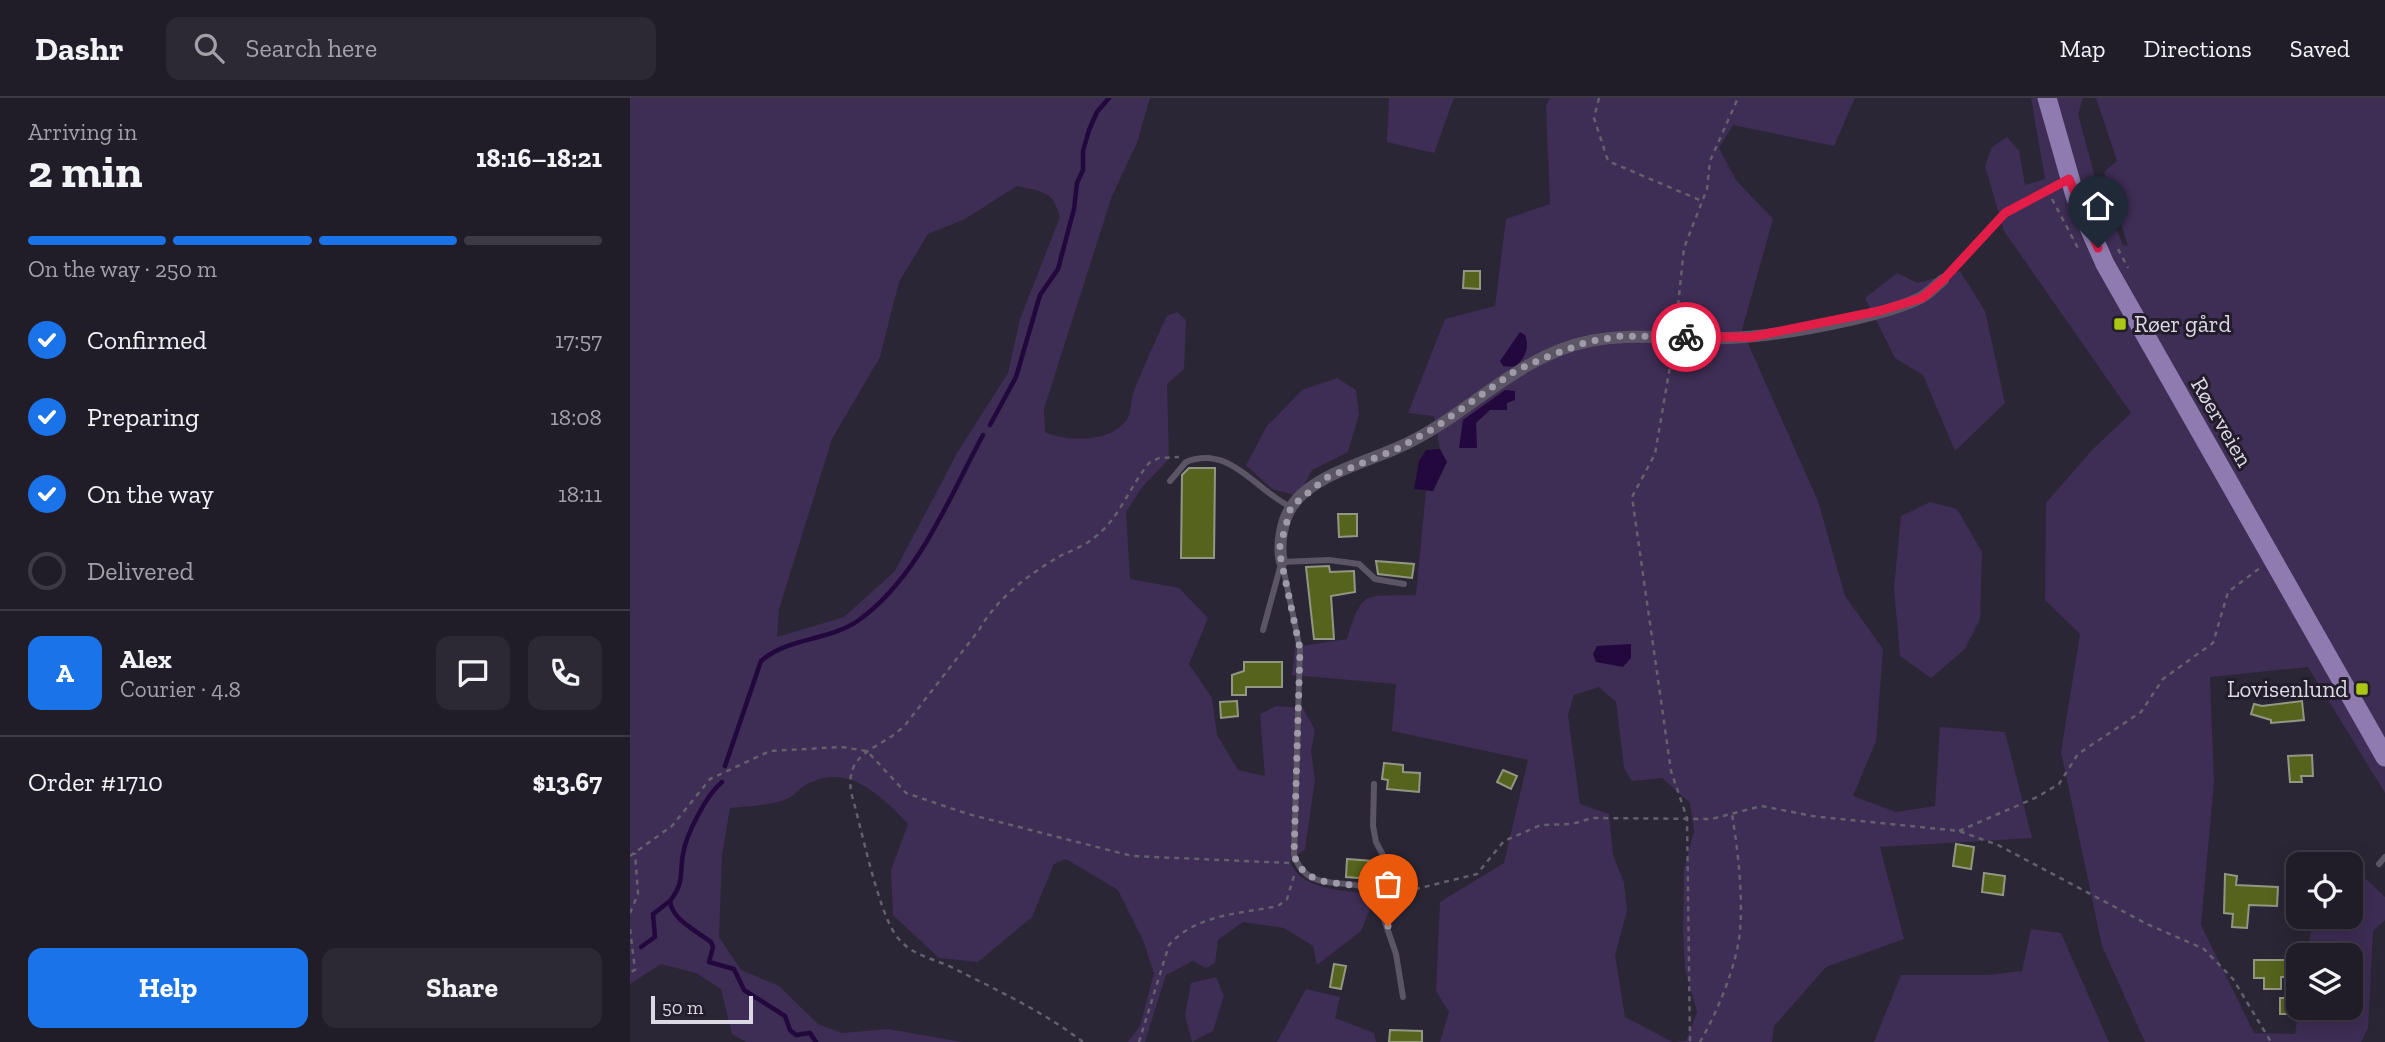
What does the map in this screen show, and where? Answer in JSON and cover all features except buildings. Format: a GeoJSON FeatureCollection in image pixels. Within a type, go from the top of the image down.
{"type":"FeatureCollection","features":[{"type":"Feature","properties":{"kind":"main road","name":"Røerveien"},"geometry":{"type":"LineString","coordinates":[[2047,98],[2069,179],[2090,233],[2120,293],[2385,757]]}},
{"type":"Feature","properties":{"kind":"street"},"geometry":{"type":"LineString","coordinates":[[1282,562],[1279,550],[1291,507],[1326,478],[1399,448],[1436,427],[1515,371],[1544,358],[1587,342],[1610,338],[1751,337],[1837,321],[1922,298],[1943,280]]}},
{"type":"Feature","properties":{"kind":"lane"},"geometry":{"type":"LineString","coordinates":[[1943,280],[2005,213],[2069,179]]}},
{"type":"Feature","properties":{"kind":"lane"},"geometry":{"type":"LineString","coordinates":[[1170,481],[1181,466],[1193,459],[1216,459],[1234,465],[1291,507]]}},
{"type":"Feature","properties":{"kind":"lane"},"geometry":{"type":"LineString","coordinates":[[1282,562],[1329,560],[1359,564],[1375,579],[1404,584]]}},
{"type":"Feature","properties":{"kind":"lane"},"geometry":{"type":"LineString","coordinates":[[1263,630],[1282,562]]}},
{"type":"Feature","properties":{"kind":"lane"},"geometry":{"type":"LineString","coordinates":[[1282,562],[1300,649],[1294,842],[1297,864],[1322,881],[1372,890]]}},
{"type":"Feature","properties":{"kind":"lane"},"geometry":{"type":"LineString","coordinates":[[1372,890],[1385,873],[1385,859],[1376,842],[1373,826],[1374,784]]}},
{"type":"Feature","properties":{"kind":"lane"},"geometry":{"type":"LineString","coordinates":[[2379,864],[2385,857]]}},
{"type":"Feature","properties":{"kind":"lane"},"geometry":{"type":"LineString","coordinates":[[1372,890],[1388,926],[1403,997]]}},
{"type":"Feature","properties":{"kind":"path"},"geometry":{"type":"LineString","coordinates":[[1600,98],[1594,118],[1608,161],[1702,201]]}},
{"type":"Feature","properties":{"kind":"path"},"geometry":{"type":"LineString","coordinates":[[1690,1042],[1687,818],[1671,771],[1632,497],[1655,454],[1675,337],[1684,248],[1702,201],[1710,160],[1738,98]]}},
{"type":"Feature","properties":{"kind":"path"},"geometry":{"type":"LineString","coordinates":[[2116,247],[2131,274]]}},
{"type":"Feature","properties":{"kind":"path"},"geometry":{"type":"LineString","coordinates":[[1083,1042],[1064,1028],[952,967],[921,958],[894,933],[851,792],[851,769],[867,751],[893,738],[979,630],[989,613],[1011,592],[1030,576],[1094,539],[1104,529],[1149,463],[1159,458],[1193,459]]}},
{"type":"Feature","properties":{"kind":"path"},"geometry":{"type":"LineString","coordinates":[[1959,831],[2037,797],[2059,783],[2078,754],[2141,712],[2163,679],[2213,643],[2228,592],[2272,559]]}},
{"type":"Feature","properties":{"kind":"path"},"geometry":{"type":"LineString","coordinates":[[630,856],[672,826],[710,779],[770,751],[841,747],[867,751],[906,793],[968,814],[1132,856],[1297,864],[1287,899],[1278,906],[1212,919],[1191,926],[1169,945],[1139,1042]]}},
{"type":"Feature","properties":{"kind":"path"},"geometry":{"type":"LineString","coordinates":[[1372,890],[1416,889],[1477,874],[1504,841],[1541,825],[1573,824],[1592,818],[1711,819],[1762,806],[1812,816],[1959,831],[1998,845],[2147,923],[2204,949],[2233,979],[2271,1042]]}},
{"type":"Feature","properties":{"kind":"path"},"geometry":{"type":"LineString","coordinates":[[1700,1042],[1711,1023],[1740,932],[1737,840],[1732,814]]}},
{"type":"Feature","properties":{"kind":"path"},"geometry":{"type":"LineString","coordinates":[[630,913],[638,894],[635,853]]}},
{"type":"Feature","properties":{"kind":"path"},"geometry":{"type":"LineString","coordinates":[[630,929],[635,970],[630,972]]}},
{"type":"Feature","properties":{"kind":"shaded area"},"geometry":{"type":"Polygon","coordinates":[[[630,98],[1150,98],[1137,143],[1112,196],[1044,409],[1045,432],[1076,439],[1099,437],[1118,428],[1128,418],[1134,391],[1167,316],[1177,312],[1186,320],[1184,369],[1167,384],[1169,459],[1143,486],[1126,512],[1130,579],[1179,588],[1208,618],[1189,664],[1212,698],[1217,735],[1238,770],[1265,776],[1260,714],[1276,706],[1303,708],[1315,730],[1311,751],[1315,780],[1305,849],[1290,861],[1295,871],[1311,883],[1365,894],[1372,904],[1361,931],[1317,965],[1313,946],[1284,928],[1243,922],[1218,940],[1215,963],[1206,968],[1193,961],[1166,975],[1145,1042],[1128,1042],[1140,1026],[1154,973],[1143,940],[1118,890],[1066,859],[1054,864],[1032,917],[978,962],[939,958],[893,915],[891,870],[908,824],[875,793],[849,779],[835,777],[806,785],[782,801],[730,808],[722,855],[719,937],[741,970],[779,986],[818,1024],[842,1033],[888,1029],[962,1042],[746,1042],[732,1034],[721,989],[696,973],[661,964],[630,984],[630,98]],[[1017,186],[965,219],[928,234],[899,282],[880,357],[832,439],[779,609],[777,637],[844,617],[895,571],[957,453],[1008,373],[1020,319],[1060,217],[1050,197],[1040,191],[1017,186]]]}},
{"type":"Feature","properties":{"kind":"shaded area"},"geometry":{"type":"Polygon","coordinates":[[[1389,98],[1454,98],[1434,153],[1387,142],[1389,98]]]}},
{"type":"Feature","properties":{"kind":"shaded area"},"geometry":{"type":"Polygon","coordinates":[[[1550,98],[1855,98],[1834,146],[1733,125],[1719,148],[1736,180],[1773,219],[1742,330],[1818,501],[1845,596],[1883,649],[1876,741],[1853,796],[1896,812],[1935,806],[1940,727],[2005,732],[2032,838],[1880,847],[1904,939],[1826,967],[1774,1026],[1772,1042],[1673,1042],[1440,1042],[1449,1012],[1436,991],[1440,902],[1504,863],[1528,760],[1392,731],[1396,684],[1292,675],[1295,647],[1347,639],[1357,610],[1368,598],[1416,595],[1426,490],[1433,491],[1446,462],[1440,449],[1434,416],[1408,413],[1445,319],[1495,306],[1506,219],[1550,204],[1546,106],[1550,98]],[[1599,687],[1574,695],[1568,715],[1580,804],[1609,814],[1613,855],[1624,883],[1627,911],[1615,955],[1625,1017],[1673,1042],[1686,1041],[1697,1012],[1685,969],[1683,932],[1684,869],[1694,831],[1690,803],[1662,778],[1632,781],[1624,768],[1616,702],[1599,687]]]}},
{"type":"Feature","properties":{"kind":"shaded area"},"geometry":{"type":"Polygon","coordinates":[[[2031,98],[2083,98],[2078,114],[2095,177],[2123,245],[2128,246],[2104,172],[2117,161],[2096,98],[2385,98],[2385,793],[2308,667],[2210,677],[2214,782],[2201,925],[2254,1033],[2295,1034],[2297,1020],[2363,1020],[2363,943],[2309,943],[2311,929],[2363,929],[2363,880],[2367,880],[2385,897],[2385,920],[2373,931],[2368,1028],[2361,1042],[2145,1042],[2102,946],[2061,752],[2080,634],[2045,600],[2046,503],[2091,451],[2131,413],[2004,231],[1985,166],[1992,147],[2007,137],[2019,151],[2025,185],[2045,179],[2031,98]]]}},
{"type":"Feature","properties":{"kind":"shaded area"},"geometry":{"type":"Polygon","coordinates":[[[1960,271],[1985,311],[2005,403],[1955,451],[1923,375],[1895,358],[1865,298],[1897,273],[1918,283],[1960,271]]]}},
{"type":"Feature","properties":{"kind":"shaded area"},"geometry":{"type":"Polygon","coordinates":[[[1520,332],[1525,335],[1526,340],[1524,356],[1515,367],[1503,366],[1500,361],[1520,332]]]}},
{"type":"Feature","properties":{"kind":"shaded area"},"geometry":{"type":"Polygon","coordinates":[[[1337,378],[1356,390],[1359,415],[1348,452],[1312,470],[1298,496],[1272,489],[1246,465],[1267,426],[1302,390],[1337,378]]]}},
{"type":"Feature","properties":{"kind":"shaded area"},"geometry":{"type":"Polygon","coordinates":[[[1505,390],[1515,391],[1515,400],[1507,403],[1507,410],[1490,410],[1476,423],[1477,448],[1459,448],[1463,420],[1505,390]]]}},
{"type":"Feature","properties":{"kind":"shaded area"},"geometry":{"type":"Polygon","coordinates":[[[1440,449],[1447,462],[1433,491],[1414,489],[1419,461],[1426,450],[1440,449]]]}},
{"type":"Feature","properties":{"kind":"shaded area"},"geometry":{"type":"Polygon","coordinates":[[[1930,502],[1957,509],[1982,552],[1980,619],[1965,649],[1931,678],[1900,656],[1894,588],[1901,516],[1930,502]]]}},
{"type":"Feature","properties":{"kind":"shaded area"},"geometry":{"type":"Polygon","coordinates":[[[1631,644],[1631,658],[1623,667],[1596,662],[1593,654],[1597,646],[1631,644]]]}},
{"type":"Feature","properties":{"kind":"shaded area"},"geometry":{"type":"Polygon","coordinates":[[[2031,929],[2061,933],[2109,1042],[1874,1042],[1901,975],[1987,975],[2022,971],[2031,929]]]}},
{"type":"Feature","properties":{"kind":"shaded area"},"geometry":{"type":"Polygon","coordinates":[[[1216,977],[1224,996],[1213,1031],[1192,1042],[1185,1015],[1191,983],[1216,977]]]}},
{"type":"Feature","properties":{"kind":"shaded area"},"geometry":{"type":"Polygon","coordinates":[[[1306,989],[1340,997],[1335,1018],[1374,1033],[1376,1042],[1277,1042],[1306,989]]]}},
{"type":"Feature","properties":{"kind":"waterway"},"geometry":{"type":"LineString","coordinates":[[990,425],[1016,377],[1040,295],[1058,269],[1074,209],[1077,183],[1083,170],[1083,151],[1089,130],[1097,112],[1109,98]]}},
{"type":"Feature","properties":{"kind":"waterway"},"geometry":{"type":"LineString","coordinates":[[725,766],[761,661],[784,647],[848,627],[880,603],[915,560],[983,435]]}},
{"type":"Feature","properties":{"kind":"waterway"},"geometry":{"type":"LineString","coordinates":[[722,782],[703,805],[688,837],[680,883],[670,901],[672,908],[680,919],[711,942],[713,947],[709,962],[734,969],[744,990],[785,1016],[790,1030],[796,1035],[810,1033],[816,1042]]}},
{"type":"Feature","properties":{"kind":"waterway"},"geometry":{"type":"LineString","coordinates":[[641,947],[655,937],[653,914],[670,901]]}},
{"type":"Feature","properties":{"kind":"way so far"},"geometry":{"type":"LineString","coordinates":[[1388,926],[1379,900],[1372,890],[1322,881],[1306,873],[1297,864],[1294,855],[1300,649],[1279,550],[1291,507],[1326,478],[1399,448],[1436,427],[1515,371],[1544,358],[1587,342],[1622,336],[1686,337]]}},
{"type":"Feature","properties":{"kind":"place","name":"Røer gård"},"geometry":{"type":"Point","coordinates":[2120,324]}},
{"type":"Feature","properties":{"kind":"place","name":"Lovisenlund"},"geometry":{"type":"Point","coordinates":[2362,689]}},
{"type":"Feature","properties":{"kind":"route"},"geometry":{"type":"LineString","coordinates":[[1686,337],[1751,337],[1837,321],[1922,298],[1943,280],[2005,213],[2040,192],[2069,179],[2098,248]]}}]}
